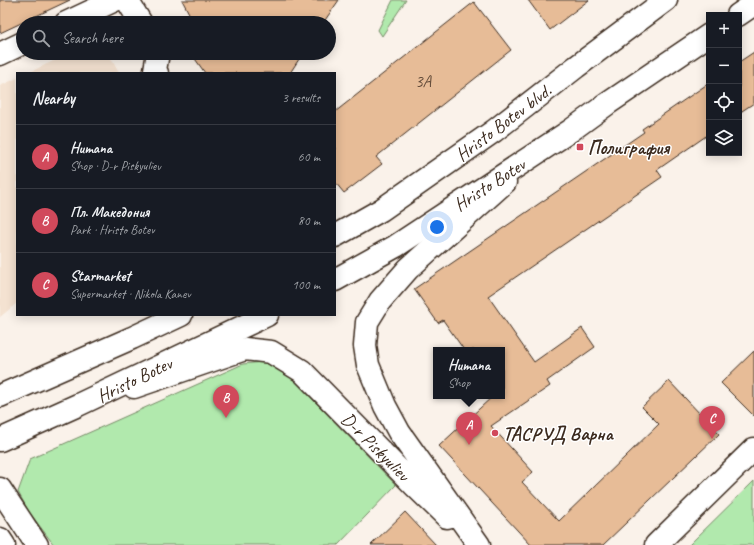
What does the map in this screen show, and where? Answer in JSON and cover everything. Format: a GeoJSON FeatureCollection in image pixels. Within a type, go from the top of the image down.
{"type":"FeatureCollection","features":[{"type":"Feature","properties":{"kind":"main road"},"geometry":{"type":"LineString","coordinates":[[81,16],[115,0]]}},
{"type":"Feature","properties":{"kind":"main road"},"geometry":{"type":"LineString","coordinates":[[127,0],[137,16]]}},
{"type":"Feature","properties":{"kind":"main road","name":"Hristo Botev blvd."},"geometry":{"type":"LineString","coordinates":[[336,235],[381,210],[494,131],[576,67],[666,0]]}},
{"type":"Feature","properties":{"kind":"main road"},"geometry":{"type":"LineString","coordinates":[[742,12],[754,4]]}},
{"type":"Feature","properties":{"kind":"main road"},"geometry":{"type":"LineString","coordinates":[[540,151],[706,37]]}},
{"type":"Feature","properties":{"kind":"main road"},"geometry":{"type":"LineString","coordinates":[[0,54],[16,46]]}},
{"type":"Feature","properties":{"kind":"main road"},"geometry":{"type":"LineString","coordinates":[[156,72],[155,70],[157,60]]}},
{"type":"Feature","properties":{"kind":"main road","name":"Hristo Botev"},"geometry":{"type":"LineString","coordinates":[[336,279],[396,246],[540,151]]}},
{"type":"Feature","properties":{"kind":"main road","name":"D-r Piskyuliev"},"geometry":{"type":"LineString","coordinates":[[478,545],[399,432],[385,406],[368,365],[365,346],[367,322],[380,301],[408,268],[540,151]]}},
{"type":"Feature","properties":{"kind":"main road"},"geometry":{"type":"LineString","coordinates":[[0,396],[179,316]]}},
{"type":"Feature","properties":{"kind":"main road","name":"Hristo Botev"},"geometry":{"type":"LineString","coordinates":[[0,440],[78,405],[264,316]]}},
{"type":"Feature","properties":{"kind":"main road","name":"D-r Piskyuliev"},"geometry":{"type":"LineString","coordinates":[[78,405],[245,349],[271,352],[302,371],[414,485],[478,545]]}},
{"type":"Feature","properties":{"kind":"main road"},"geometry":{"type":"LineString","coordinates":[[656,545],[754,449]]}},
{"type":"Feature","properties":{"kind":"main road"},"geometry":{"type":"LineString","coordinates":[[0,489],[37,545]]}},
{"type":"Feature","properties":{"kind":"main road"},"geometry":{"type":"LineString","coordinates":[[0,540],[4,545]]}},
{"type":"Feature","properties":{"kind":"shaded area"},"geometry":{"type":"Polygon","coordinates":[[[55,60],[112,60],[118,72],[30,72],[55,60]]]}},
{"type":"Feature","properties":{"kind":"shaded area"},"geometry":{"type":"Polygon","coordinates":[[[16,78],[16,304],[0,317],[0,86],[16,78]]]}},
{"type":"Feature","properties":{"kind":"green space"},"geometry":{"type":"Polygon","coordinates":[[[393,0],[406,0],[382,36],[378,30],[393,0]]]}},
{"type":"Feature","properties":{"kind":"green space"},"geometry":{"type":"Polygon","coordinates":[[[262,362],[283,369],[396,485],[338,545],[54,545],[29,512],[18,492],[30,459],[243,364],[262,362]]]}},
{"type":"Feature","properties":{"kind":"green space"},"geometry":{"type":"Polygon","coordinates":[[[754,481],[754,545],[689,545],[754,481]]]}},
{"type":"Feature","properties":{"kind":"building"},"geometry":{"type":"Polygon","coordinates":[[[0,0],[70,0],[36,16],[16,16],[16,25],[0,33],[0,0]]]}},
{"type":"Feature","properties":{"kind":"building"},"geometry":{"type":"Polygon","coordinates":[[[182,0],[339,0],[328,16],[190,16],[182,0]]]}},
{"type":"Feature","properties":{"kind":"building"},"geometry":{"type":"Polygon","coordinates":[[[528,0],[589,0],[550,30],[528,0]]]}},
{"type":"Feature","properties":{"kind":"building"},"geometry":{"type":"Polygon","coordinates":[[[474,2],[511,50],[376,157],[382,164],[344,193],[336,183],[336,111],[474,2]]]}},
{"type":"Feature","properties":{"kind":"building"},"geometry":{"type":"Polygon","coordinates":[[[754,52],[754,103],[742,111],[742,84],[742,60],[754,52]]]}},
{"type":"Feature","properties":{"kind":"building"},"geometry":{"type":"Polygon","coordinates":[[[196,60],[298,60],[291,72],[204,72],[196,60]]]}},
{"type":"Feature","properties":{"kind":"building"},"geometry":{"type":"Polygon","coordinates":[[[706,85],[706,136],[657,170],[662,177],[488,296],[534,362],[582,328],[595,347],[547,381],[550,386],[491,426],[533,472],[522,482],[559,521],[659,424],[642,407],[669,381],[719,434],[603,545],[531,545],[439,446],[490,399],[505,399],[505,347],[462,347],[443,320],[438,323],[414,289],[644,132],[642,129],[706,85]]]}},
{"type":"Feature","properties":{"kind":"building"},"geometry":{"type":"Polygon","coordinates":[[[754,351],[754,416],[721,383],[754,351]]]}},
{"type":"Feature","properties":{"kind":"building"},"geometry":{"type":"Polygon","coordinates":[[[405,512],[436,545],[371,545],[405,512]]]}},
{"type":"Feature","properties":{"kind":"place","name":"Полиграфия"},"geometry":{"type":"Point","coordinates":[580,147]}},
{"type":"Feature","properties":{"kind":"place","name":"Пл. Македония"},"geometry":{"type":"Point","coordinates":[226,418]}},
{"type":"Feature","properties":{"kind":"place","name":"ТАСРУД Варна"},"geometry":{"type":"Point","coordinates":[495,433]}},
{"type":"Feature","properties":{"kind":"place","name":"Starmarket"},"geometry":{"type":"Point","coordinates":[712,439]}},
{"type":"Feature","properties":{"kind":"place","name":"Humana"},"geometry":{"type":"Point","coordinates":[469,445]}}]}
